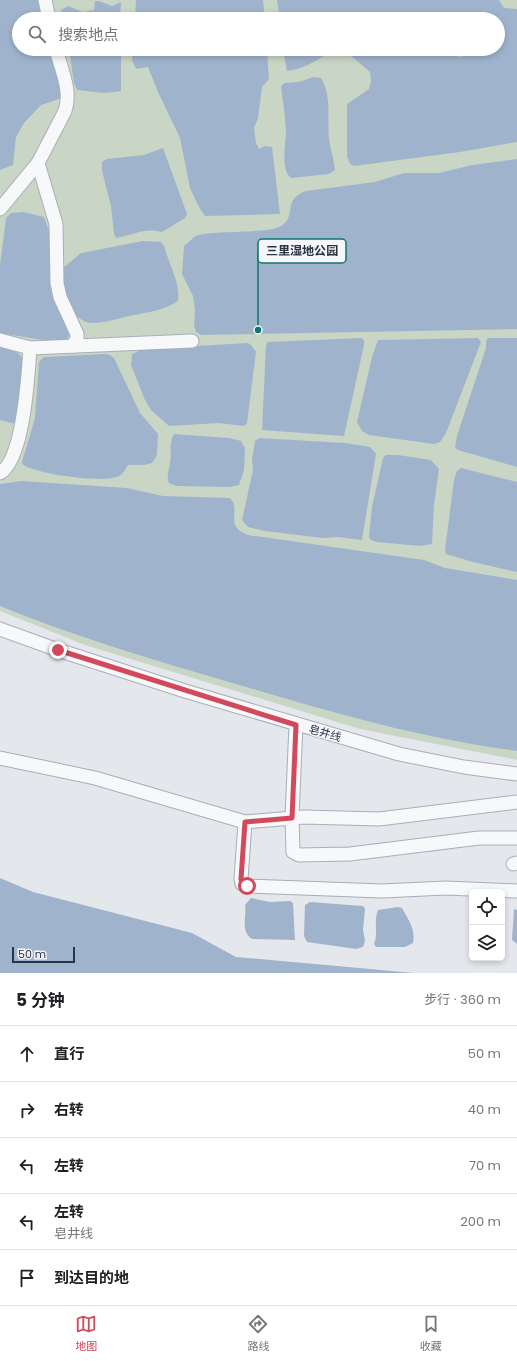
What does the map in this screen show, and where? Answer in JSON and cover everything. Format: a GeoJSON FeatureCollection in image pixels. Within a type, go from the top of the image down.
{"type":"FeatureCollection","features":[{"type":"Feature","properties":{"kind":"street"},"geometry":{"type":"LineString","coordinates":[[45,0],[48,12]]}},
{"type":"Feature","properties":{"kind":"street"},"geometry":{"type":"LineString","coordinates":[[0,209],[38,164],[69,102],[58,56]]}},
{"type":"Feature","properties":{"kind":"street"},"geometry":{"type":"LineString","coordinates":[[38,164],[56,224],[57,283],[60,297],[77,334],[77,340],[72,346]]}},
{"type":"Feature","properties":{"kind":"street"},"geometry":{"type":"LineString","coordinates":[[0,340],[30,348],[192,341]]}},
{"type":"Feature","properties":{"kind":"street"},"geometry":{"type":"LineString","coordinates":[[0,473],[12,460],[21,426],[27,388],[30,348]]}},
{"type":"Feature","properties":{"kind":"street","name":"皂井线"},"geometry":{"type":"LineString","coordinates":[[0,629],[65,653],[296,725],[399,754],[464,768],[517,774]]}},
{"type":"Feature","properties":{"kind":"street"},"geometry":{"type":"LineString","coordinates":[[296,725],[292,818],[293,852],[299,855],[350,854],[479,838],[517,838]]}},
{"type":"Feature","properties":{"kind":"street"},"geometry":{"type":"LineString","coordinates":[[0,758],[95,778],[245,822],[292,818],[379,819],[517,802]]}},
{"type":"Feature","properties":{"kind":"street"},"geometry":{"type":"LineString","coordinates":[[245,822],[241,879],[242,884],[247,886],[382,891],[446,888],[517,891]]}},
{"type":"Feature","properties":{"kind":"green space"},"geometry":{"type":"Polygon","coordinates":[[[0,0],[517,0],[517,760],[360,729],[85,645],[0,611],[0,0]]]}},
{"type":"Feature","properties":{"kind":"water"},"geometry":{"type":"Polygon","coordinates":[[[0,0],[40,0],[43,12],[12,12],[12,56],[54,56],[62,98],[41,105],[24,123],[16,137],[13,165],[0,170],[0,0]]]}},
{"type":"Feature","properties":{"kind":"water"},"geometry":{"type":"Polygon","coordinates":[[[136,0],[263,0],[264,12],[135,12],[136,0]]]}},
{"type":"Feature","properties":{"kind":"water"},"geometry":{"type":"Polygon","coordinates":[[[277,0],[499,0],[504,8],[517,9],[517,142],[460,152],[354,166],[350,164],[347,156],[347,104],[369,89],[371,81],[370,72],[351,56],[505,56],[505,12],[279,12],[277,0]]]}},
{"type":"Feature","properties":{"kind":"water"},"geometry":{"type":"Polygon","coordinates":[[[95,1],[112,6],[121,2],[120,12],[83,12],[94,10],[95,1]]]}},
{"type":"Feature","properties":{"kind":"water"},"geometry":{"type":"Polygon","coordinates":[[[68,6],[83,12],[61,12],[61,10],[68,6]]]}},
{"type":"Feature","properties":{"kind":"water"},"geometry":{"type":"Polygon","coordinates":[[[70,56],[121,56],[121,91],[105,93],[77,90],[74,83],[70,56]]]}},
{"type":"Feature","properties":{"kind":"water"},"geometry":{"type":"Polygon","coordinates":[[[132,56],[267,56],[269,79],[262,87],[258,118],[254,128],[256,143],[259,149],[265,146],[272,147],[280,214],[205,216],[190,188],[180,138],[148,67],[136,69],[132,60],[132,56]]]}},
{"type":"Feature","properties":{"kind":"water"},"geometry":{"type":"Polygon","coordinates":[[[284,56],[325,56],[308,65],[295,70],[287,71],[284,56]]]}},
{"type":"Feature","properties":{"kind":"water"},"geometry":{"type":"Polygon","coordinates":[[[314,77],[321,78],[327,94],[329,137],[335,170],[329,174],[291,178],[286,169],[284,156],[286,130],[281,87],[284,83],[298,82],[314,77]]]}},
{"type":"Feature","properties":{"kind":"water"},"geometry":{"type":"Polygon","coordinates":[[[163,148],[187,214],[185,218],[162,232],[150,230],[116,238],[114,234],[111,206],[102,171],[102,162],[107,159],[144,155],[163,148]]]}},
{"type":"Feature","properties":{"kind":"water"},"geometry":{"type":"Polygon","coordinates":[[[517,159],[517,329],[201,335],[196,332],[194,326],[195,309],[193,296],[182,274],[184,246],[195,237],[207,234],[266,230],[281,226],[289,217],[294,199],[306,191],[375,182],[404,173],[439,173],[472,165],[517,159]]]}},
{"type":"Feature","properties":{"kind":"water"},"geometry":{"type":"Polygon","coordinates":[[[23,212],[44,217],[49,231],[50,284],[52,296],[70,333],[67,340],[55,342],[0,333],[0,265],[6,218],[11,213],[23,212]]]}},
{"type":"Feature","properties":{"kind":"water"},"geometry":{"type":"Polygon","coordinates":[[[143,241],[161,242],[164,246],[176,280],[178,301],[168,307],[102,322],[92,323],[77,317],[68,302],[65,293],[63,284],[63,268],[81,253],[143,241]]]}},
{"type":"Feature","properties":{"kind":"water"},"geometry":{"type":"Polygon","coordinates":[[[361,338],[364,340],[364,345],[344,436],[262,430],[266,345],[268,342],[361,338]]]}},
{"type":"Feature","properties":{"kind":"water"},"geometry":{"type":"Polygon","coordinates":[[[478,338],[481,342],[446,433],[440,442],[434,444],[369,435],[362,431],[357,422],[372,357],[378,340],[478,338]]]}},
{"type":"Feature","properties":{"kind":"water"},"geometry":{"type":"Polygon","coordinates":[[[488,338],[517,338],[517,467],[455,448],[457,436],[488,338]]]}},
{"type":"Feature","properties":{"kind":"water"},"geometry":{"type":"Polygon","coordinates":[[[248,343],[256,352],[247,423],[244,426],[219,423],[169,426],[151,410],[145,400],[131,365],[132,354],[143,349],[248,343]]]}},
{"type":"Feature","properties":{"kind":"water"},"geometry":{"type":"Polygon","coordinates":[[[0,347],[8,348],[14,351],[19,354],[24,361],[16,424],[0,420],[0,347]]]}},
{"type":"Feature","properties":{"kind":"water"},"geometry":{"type":"Polygon","coordinates":[[[105,354],[114,358],[140,413],[158,434],[157,455],[152,463],[144,465],[128,465],[120,475],[108,479],[69,477],[41,472],[23,465],[22,462],[35,418],[39,362],[44,357],[105,354]]]}},
{"type":"Feature","properties":{"kind":"water"},"geometry":{"type":"Polygon","coordinates":[[[174,434],[229,438],[241,441],[245,448],[244,470],[239,485],[230,487],[176,486],[169,483],[168,475],[171,445],[174,434]]]}},
{"type":"Feature","properties":{"kind":"water"},"geometry":{"type":"Polygon","coordinates":[[[259,438],[345,443],[370,447],[376,454],[362,540],[338,537],[323,538],[265,531],[248,527],[242,520],[253,470],[252,460],[255,441],[259,438]]]}},
{"type":"Feature","properties":{"kind":"water"},"geometry":{"type":"Polygon","coordinates":[[[386,455],[398,455],[431,460],[439,469],[434,505],[432,544],[420,546],[377,542],[371,540],[369,537],[372,507],[383,458],[386,455]]]}},
{"type":"Feature","properties":{"kind":"water"},"geometry":{"type":"Polygon","coordinates":[[[461,468],[517,482],[517,572],[446,554],[445,550],[454,480],[457,471],[461,468]]]}},
{"type":"Feature","properties":{"kind":"water"},"geometry":{"type":"Polygon","coordinates":[[[21,481],[127,488],[163,496],[230,498],[234,508],[234,523],[236,527],[248,535],[424,560],[445,568],[517,580],[517,751],[443,739],[407,731],[298,702],[197,673],[112,646],[55,627],[0,606],[0,484],[21,481]]]}},
{"type":"Feature","properties":{"kind":"water"},"geometry":{"type":"Polygon","coordinates":[[[0,878],[33,892],[192,933],[236,957],[414,973],[0,973],[0,878]]]}},
{"type":"Feature","properties":{"kind":"water"},"geometry":{"type":"Polygon","coordinates":[[[251,898],[270,902],[290,901],[293,903],[295,940],[252,939],[248,936],[245,928],[245,905],[251,898]]]}},
{"type":"Feature","properties":{"kind":"water"},"geometry":{"type":"Polygon","coordinates":[[[310,902],[363,906],[365,909],[363,930],[365,941],[363,947],[356,949],[307,942],[304,936],[305,905],[310,902]]]}},
{"type":"Feature","properties":{"kind":"water"},"geometry":{"type":"Polygon","coordinates":[[[398,907],[402,908],[411,925],[414,938],[413,943],[405,947],[376,947],[374,944],[378,910],[398,907]]]}},
{"type":"Feature","properties":{"kind":"water"},"geometry":{"type":"Polygon","coordinates":[[[514,909],[517,910],[517,944],[512,940],[514,909]]]}},
{"type":"Feature","properties":{"kind":"place","name":"三里湿地公园"},"geometry":{"type":"Point","coordinates":[258,330]}},
{"type":"Feature","properties":{"kind":"route"},"geometry":{"type":"LineString","coordinates":[[58,650],[296,725],[292,818],[245,822],[241,879],[242,884],[247,886]]}}]}
